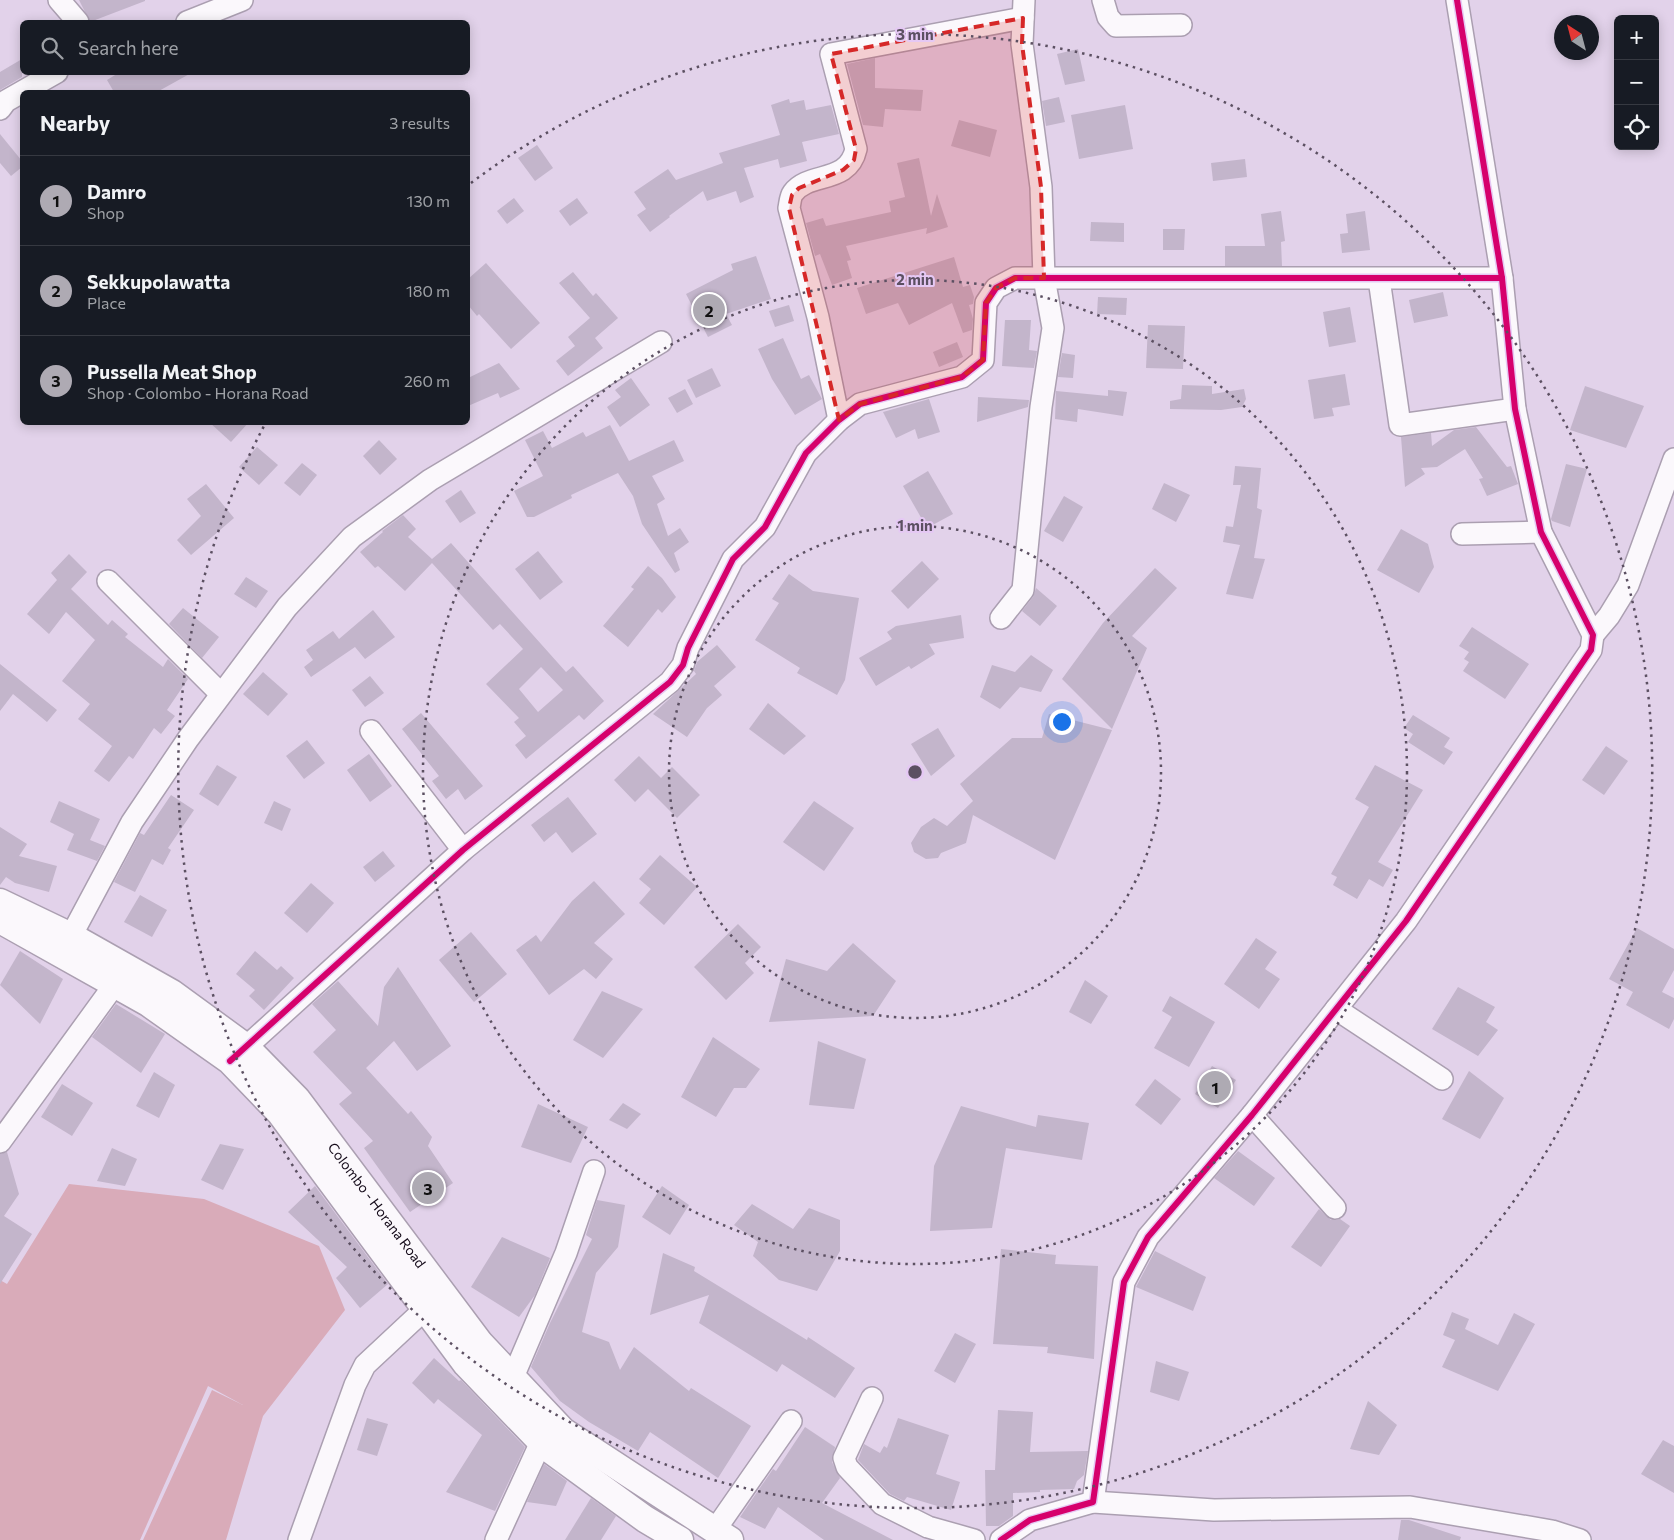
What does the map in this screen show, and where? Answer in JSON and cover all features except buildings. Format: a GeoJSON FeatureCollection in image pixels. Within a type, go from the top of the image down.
{"type":"FeatureCollection","features":[{"type":"Feature","properties":{"kind":"main road","name":"Colombo - Horana Road"},"geometry":{"type":"LineString","coordinates":[[0,902],[71,936],[172,993],[238,1054],[297,1100],[480,1343],[563,1431],[722,1535]]}},
{"type":"Feature","properties":{"kind":"main road","name":"Colombo - Horana Road"},"geometry":{"type":"LineString","coordinates":[[0,920],[58,954],[116,984],[171,1018],[238,1054],[466,1364],[541,1442],[645,1519],[680,1540]]}},
{"type":"Feature","properties":{"kind":"street"},"geometry":{"type":"LineString","coordinates":[[59,0],[76,20]]}},
{"type":"Feature","properties":{"kind":"street"},"geometry":{"type":"LineString","coordinates":[[192,20],[242,0]]}},
{"type":"Feature","properties":{"kind":"street"},"geometry":{"type":"LineString","coordinates":[[1103,0],[1108,17],[1116,26],[1181,25]]}},
{"type":"Feature","properties":{"kind":"street"},"geometry":{"type":"LineString","coordinates":[[1094,1502],[1124,1282],[1148,1237],[1252,1115],[1406,921],[1592,650],[1593,635],[1541,532],[1515,409],[1502,278],[1457,0]]}},
{"type":"Feature","properties":{"kind":"street"},"geometry":{"type":"LineString","coordinates":[[839,420],[818,317],[789,208],[792,195],[799,188],[843,170],[854,160],[856,149],[831,54],[1024,9],[1022,44],[1041,187],[1044,278],[1053,328],[1041,407],[1023,590],[1001,618]]}},
{"type":"Feature","properties":{"kind":"street"},"geometry":{"type":"LineString","coordinates":[[25,90],[52,75]]}},
{"type":"Feature","properties":{"kind":"street"},"geometry":{"type":"LineString","coordinates":[[0,109],[6,101],[20,93]]}},
{"type":"Feature","properties":{"kind":"street"},"geometry":{"type":"LineString","coordinates":[[238,1054],[463,850],[670,682],[683,665],[688,648],[734,559],[765,527],[806,453],[839,420],[860,404],[962,376],[983,360],[986,303],[996,288],[1015,278],[1502,278]]}},
{"type":"Feature","properties":{"kind":"street"},"geometry":{"type":"LineString","coordinates":[[1379,279],[1400,425],[1515,409]]}},
{"type":"Feature","properties":{"kind":"street"},"geometry":{"type":"LineString","coordinates":[[71,936],[132,822],[221,694],[287,606],[352,537],[430,480],[661,342]]}},
{"type":"Feature","properties":{"kind":"street"},"geometry":{"type":"LineString","coordinates":[[1593,635],[1609,616],[1628,585],[1674,459]]}},
{"type":"Feature","properties":{"kind":"street"},"geometry":{"type":"LineString","coordinates":[[1462,534],[1541,532]]}},
{"type":"Feature","properties":{"kind":"street"},"geometry":{"type":"LineString","coordinates":[[108,581],[221,694]]}},
{"type":"Feature","properties":{"kind":"street"},"geometry":{"type":"LineString","coordinates":[[372,731],[463,850]]}},
{"type":"Feature","properties":{"kind":"street"},"geometry":{"type":"LineString","coordinates":[[0,1142],[116,984]]}},
{"type":"Feature","properties":{"kind":"street"},"geometry":{"type":"LineString","coordinates":[[1336,1009],[1442,1079]]}},
{"type":"Feature","properties":{"kind":"street"},"geometry":{"type":"LineString","coordinates":[[1252,1115],[1335,1208]]}},
{"type":"Feature","properties":{"kind":"street"},"geometry":{"type":"LineString","coordinates":[[513,1377],[566,1252],[594,1172]]}},
{"type":"Feature","properties":{"kind":"street"},"geometry":{"type":"LineString","coordinates":[[299,1540],[355,1386],[366,1365],[425,1309]]}},
{"type":"Feature","properties":{"kind":"street"},"geometry":{"type":"LineString","coordinates":[[872,1398],[844,1458],[847,1467],[882,1504],[928,1527],[974,1540]]}},
{"type":"Feature","properties":{"kind":"street"},"geometry":{"type":"LineString","coordinates":[[722,1535],[791,1421]]}},
{"type":"Feature","properties":{"kind":"street"},"geometry":{"type":"LineString","coordinates":[[496,1540],[541,1442]]}},
{"type":"Feature","properties":{"kind":"street"},"geometry":{"type":"LineString","coordinates":[[1001,1540],[1030,1520],[1094,1502],[1214,1510],[1410,1507],[1552,1530],[1580,1540]]}},
{"type":"Feature","properties":{"kind":"highlighted area"},"geometry":{"type":"Polygon","coordinates":[[[1023,18],[1022,44],[1041,187],[1044,278],[1015,278],[996,288],[986,303],[983,360],[962,377],[860,404],[839,420],[789,208],[792,195],[799,188],[843,170],[854,160],[856,149],[831,54],[1023,18]]]}},
{"type":"Feature","properties":{"kind":"shaded area"},"geometry":{"type":"Polygon","coordinates":[[[69,1184],[204,1199],[319,1246],[345,1310],[263,1416],[226,1540],[143,1540],[212,1390],[243,1405],[208,1386],[140,1540],[0,1540],[0,1280],[7,1284],[69,1184]]]}},
{"type":"Feature","properties":{"kind":"cycle path"},"geometry":{"type":"LineString","coordinates":[[1001,1540],[1030,1520],[1093,1502],[1124,1282],[1148,1237],[1252,1115],[1406,921],[1591,650],[1593,635],[1541,532],[1515,409],[1502,278],[1457,0]]}},
{"type":"Feature","properties":{"kind":"cycle path"},"geometry":{"type":"LineString","coordinates":[[230,1061],[463,850],[670,682],[683,665],[688,648],[733,559],[765,527],[806,453],[839,420],[860,404],[962,377],[983,360],[986,303],[996,288],[1015,278],[1502,278]]}},
{"type":"Feature","properties":{"kind":"place","name":"Sekkupolawatta"},"geometry":{"type":"Point","coordinates":[709,310]}},
{"type":"Feature","properties":{"kind":"place","name":"Damro"},"geometry":{"type":"Point","coordinates":[1215,1087]}},
{"type":"Feature","properties":{"kind":"place","name":"Pussella Meat Shop"},"geometry":{"type":"Point","coordinates":[428,1188]}}]}
